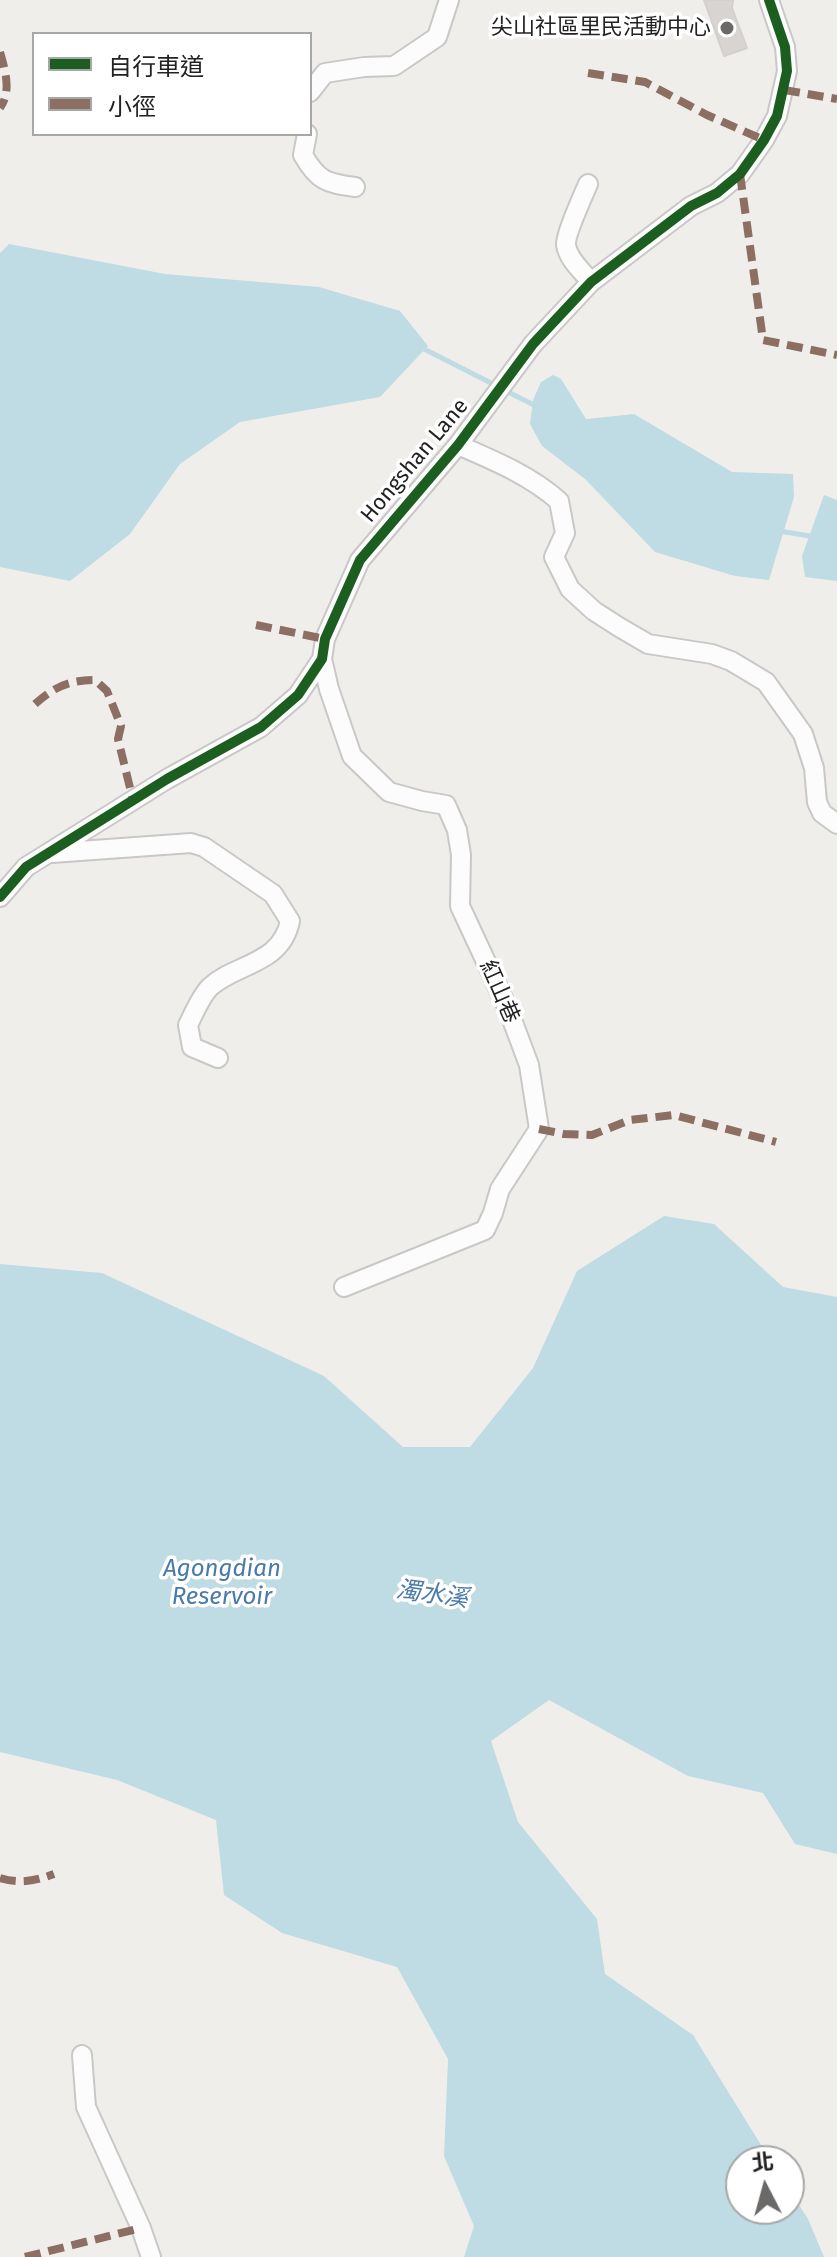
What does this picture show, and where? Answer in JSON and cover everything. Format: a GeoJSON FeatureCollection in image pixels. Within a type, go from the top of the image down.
{"type":"FeatureCollection","features":[{"type":"Feature","properties":{"kind":"street"},"geometry":{"type":"LineString","coordinates":[[312,89],[325,73],[394,66],[415,54],[437,37],[449,0]]}},
{"type":"Feature","properties":{"kind":"street","name":"Hongshan Lane"},"geometry":{"type":"LineString","coordinates":[[0,897],[26,867],[167,779],[261,727],[298,695],[322,659],[325,639],[360,560],[458,445],[533,344],[591,282],[691,206],[717,193],[740,174],[764,140],[777,116],[787,71],[785,47],[769,0]]}},
{"type":"Feature","properties":{"kind":"street"},"geometry":{"type":"LineString","coordinates":[[307,136],[303,155],[315,176],[333,184],[355,187]]}},
{"type":"Feature","properties":{"kind":"street"},"geometry":{"type":"LineString","coordinates":[[588,184],[566,246],[573,261],[591,282]]}},
{"type":"Feature","properties":{"kind":"street"},"geometry":{"type":"LineString","coordinates":[[458,445],[515,470],[559,501],[565,533],[554,557],[570,589],[594,611],[648,644],[712,654],[731,661],[766,682],[803,734],[814,768],[817,802],[822,813],[837,824]]}},
{"type":"Feature","properties":{"kind":"street","name":"紅山巷"},"geometry":{"type":"LineString","coordinates":[[322,659],[352,756],[389,792],[446,805],[457,830],[461,855],[460,906],[508,1009],[529,1065],[539,1129],[500,1189],[485,1230],[344,1287]]}},
{"type":"Feature","properties":{"kind":"street"},"geometry":{"type":"LineString","coordinates":[[49,853],[191,843],[204,847],[273,894],[290,921],[288,930],[269,954],[210,987],[188,1025],[192,1047],[218,1058]]}},
{"type":"Feature","properties":{"kind":"street"},"geometry":{"type":"LineString","coordinates":[[82,2055],[86,2107],[151,2257]]}},
{"type":"Feature","properties":{"kind":"water"},"geometry":{"type":"Polygon","coordinates":[[[9,244],[165,274],[319,287],[400,311],[428,346],[380,397],[240,422],[180,464],[130,534],[70,581],[0,567],[0,253],[9,244]]]}},
{"type":"Feature","properties":{"kind":"water"},"geometry":{"type":"Polygon","coordinates":[[[553,375],[561,379],[586,419],[634,414],[732,472],[793,474],[794,497],[769,580],[735,576],[655,552],[585,479],[542,446],[530,424],[533,400],[541,382],[553,375]]]}},
{"type":"Feature","properties":{"kind":"water"},"geometry":{"type":"Polygon","coordinates":[[[824,495],[837,500],[837,581],[805,577],[802,556],[824,495]]]}},
{"type":"Feature","properties":{"kind":"water","name":"Agongdian Reservoir"},"geometry":{"type":"Polygon","coordinates":[[[664,1216],[714,1224],[783,1287],[837,1297],[837,1854],[795,1844],[763,1793],[688,1776],[549,1700],[491,1741],[518,1822],[597,1919],[605,1974],[693,2035],[761,2145],[725,2145],[725,2225],[805,2225],[805,2214],[824,2257],[464,2257],[474,2226],[444,2156],[448,2059],[397,1967],[282,1933],[224,1895],[216,1820],[117,1780],[0,1752],[0,1264],[102,1273],[324,1376],[403,1447],[470,1447],[533,1368],[577,1271],[664,1216]]]}},
{"type":"Feature","properties":{"kind":"building","name":"尖山社區里民活動中心"},"geometry":{"type":"Polygon","coordinates":[[[704,0],[733,0],[732,8],[747,48],[724,56],[704,0]]]}},
{"type":"Feature","properties":{"kind":"waterway"},"geometry":{"type":"LineString","coordinates":[[422,348],[495,385]]}},
{"type":"Feature","properties":{"kind":"waterway"},"geometry":{"type":"LineString","coordinates":[[504,390],[538,407]]}},
{"type":"Feature","properties":{"kind":"waterway"},"geometry":{"type":"LineString","coordinates":[[779,531],[816,537]]}},
{"type":"Feature","properties":{"kind":"marked path"},"geometry":{"type":"LineString","coordinates":[[0,52],[7,88],[0,108]]}},
{"type":"Feature","properties":{"kind":"marked path"},"geometry":{"type":"LineString","coordinates":[[588,73],[645,82],[707,115],[764,140]]}},
{"type":"Feature","properties":{"kind":"marked path"},"geometry":{"type":"LineString","coordinates":[[784,90],[837,99]]}},
{"type":"Feature","properties":{"kind":"marked path"},"geometry":{"type":"LineString","coordinates":[[740,174],[763,340],[837,355]]}},
{"type":"Feature","properties":{"kind":"marked path"},"geometry":{"type":"LineString","coordinates":[[256,625],[325,639]]}},
{"type":"Feature","properties":{"kind":"marked path"},"geometry":{"type":"LineString","coordinates":[[35,704],[55,689],[77,681],[95,680],[107,691],[121,726],[118,739],[133,800]]}},
{"type":"Feature","properties":{"kind":"marked path"},"geometry":{"type":"LineString","coordinates":[[539,1129],[592,1135],[630,1120],[674,1115],[776,1142]]}},
{"type":"Feature","properties":{"kind":"marked path"},"geometry":{"type":"LineString","coordinates":[[0,1878],[27,1881],[54,1874]]}},
{"type":"Feature","properties":{"kind":"marked path"},"geometry":{"type":"LineString","coordinates":[[25,2257],[141,2228]]}},
{"type":"Feature","properties":{"kind":"cycle path"},"geometry":{"type":"LineString","coordinates":[[0,897],[26,867],[167,779],[261,727],[298,695],[322,659],[325,639],[360,560],[458,445],[533,344],[591,282],[691,206],[717,193],[740,174],[764,140],[777,116],[787,71],[785,47],[769,0]]}},
{"type":"Feature","properties":{"kind":"place","name":"尖山社區里民活動中心"},"geometry":{"type":"Point","coordinates":[727,28]}},
{"type":"Feature","properties":{"kind":"water label","name":"濁水溪"},"geometry":{"type":"Point","coordinates":[432,1595]}}]}
